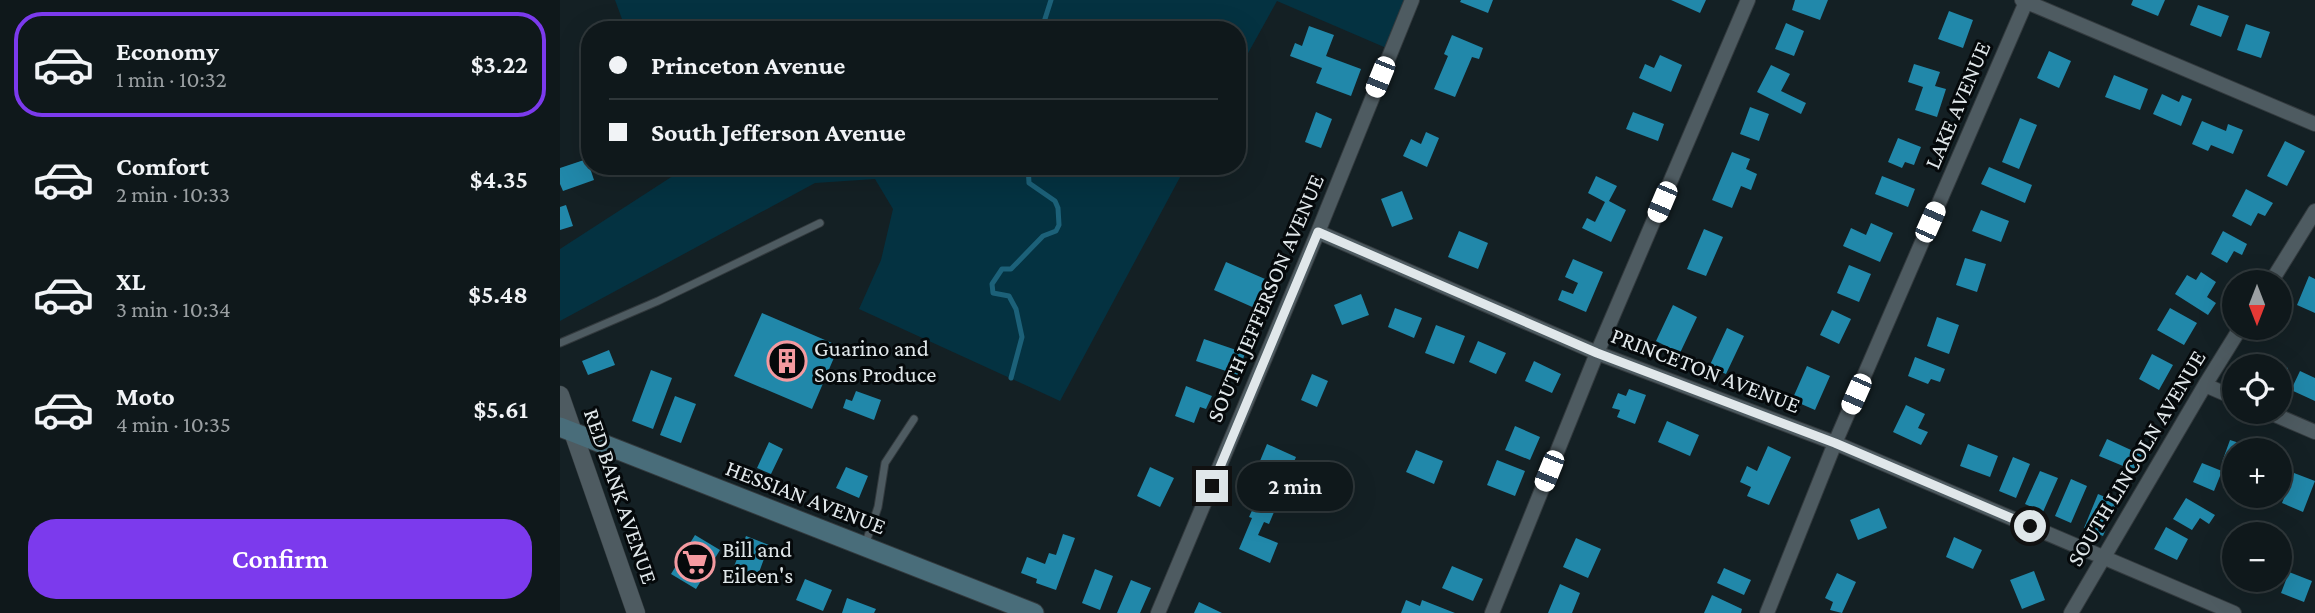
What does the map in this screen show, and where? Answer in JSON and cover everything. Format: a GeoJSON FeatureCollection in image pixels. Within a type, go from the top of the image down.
{"type":"FeatureCollection","features":[{"type":"Feature","properties":{"kind":"main road","name":"HESSIAN AVENUE"},"geometry":{"type":"LineString","coordinates":[[566,429],[865,546],[1001,607],[1034,613]]}},
{"type":"Feature","properties":{"kind":"street","name":"SOUTH JEFFERSON AVENUE"},"geometry":{"type":"LineString","coordinates":[[1158,613],[1412,0]]}},
{"type":"Feature","properties":{"kind":"street"},"geometry":{"type":"LineString","coordinates":[[1492,613],[1597,353],[1748,0]]}},
{"type":"Feature","properties":{"kind":"street"},"geometry":{"type":"LineString","coordinates":[[2024,1],[2315,124]]}},
{"type":"Feature","properties":{"kind":"street","name":"LAKE AVENUE"},"geometry":{"type":"LineString","coordinates":[[1767,613],[1835,443],[2024,1]]}},
{"type":"Feature","properties":{"kind":"street"},"geometry":{"type":"LineString","coordinates":[[2280,270],[2310,230],[2315,211]]}},
{"type":"Feature","properties":{"kind":"street","name":"PRINCETON AVENUE"},"geometry":{"type":"LineString","coordinates":[[1318,232],[1597,353],[1835,443],[2234,613]]}},
{"type":"Feature","properties":{"kind":"street","name":"SOUTH LINCOLN AVENUE"},"geometry":{"type":"LineString","coordinates":[[2071,613],[2233,340]]}},
{"type":"Feature","properties":{"kind":"street"},"geometry":{"type":"LineString","coordinates":[[2205,385],[2222,392]]}},
{"type":"Feature","properties":{"kind":"street","name":"RED BANK AVENUE"},"geometry":{"type":"LineString","coordinates":[[560,395],[566,429],[636,613]]}},
{"type":"Feature","properties":{"kind":"street"},"geometry":{"type":"LineString","coordinates":[[2292,422],[2315,432]]}},
{"type":"Feature","properties":{"kind":"lane"},"geometry":{"type":"LineString","coordinates":[[560,343],[658,301],[820,223]]}},
{"type":"Feature","properties":{"kind":"lane"},"geometry":{"type":"LineString","coordinates":[[865,546],[877,507],[885,463],[914,419]]}},
{"type":"Feature","properties":{"kind":"shaded area"},"geometry":{"type":"Polygon","coordinates":[[[615,0],[1416,0],[1398,53],[1277,1],[1246,57],[1246,21],[623,21],[615,0]]]}},
{"type":"Feature","properties":{"kind":"shaded area"},"geometry":{"type":"Polygon","coordinates":[[[674,175],[1181,175],[1060,401],[859,309],[881,260],[893,209],[875,179],[815,183],[560,321],[560,249],[674,175]]]}},
{"type":"Feature","properties":{"kind":"building"},"geometry":{"type":"Polygon","coordinates":[[[1493,0],[1488,13],[1460,2],[1493,0]]]}},
{"type":"Feature","properties":{"kind":"building"},"geometry":{"type":"Polygon","coordinates":[[[1671,0],[1706,0],[1700,13],[1671,0]]]}},
{"type":"Feature","properties":{"kind":"building"},"geometry":{"type":"Polygon","coordinates":[[[1795,0],[1828,0],[1820,20],[1792,10],[1795,0]]]}},
{"type":"Feature","properties":{"kind":"building"},"geometry":{"type":"Polygon","coordinates":[[[2133,0],[2165,0],[2158,16],[2131,5],[2133,0]]]}},
{"type":"Feature","properties":{"kind":"building"},"geometry":{"type":"Polygon","coordinates":[[[2198,5],[2229,16],[2221,37],[2190,25],[2198,5]]]}},
{"type":"Feature","properties":{"kind":"building"},"geometry":{"type":"Polygon","coordinates":[[[1949,11],[1973,20],[1963,48],[1938,39],[1949,11]]]}},
{"type":"Feature","properties":{"kind":"building"},"geometry":{"type":"Polygon","coordinates":[[[1786,23],[1804,31],[1794,56],[1775,49],[1786,23]]]}},
{"type":"Feature","properties":{"kind":"building"},"geometry":{"type":"Polygon","coordinates":[[[2246,24],[2270,32],[2261,58],[2237,50],[2246,24]]]}},
{"type":"Feature","properties":{"kind":"building"},"geometry":{"type":"Polygon","coordinates":[[[1309,26],[1334,35],[1326,56],[1361,69],[1351,96],[1316,83],[1322,68],[1290,56],[1295,43],[1302,46],[1309,26]]]}},
{"type":"Feature","properties":{"kind":"building"},"geometry":{"type":"Polygon","coordinates":[[[1452,35],[1483,48],[1479,59],[1472,57],[1455,97],[1434,89],[1448,56],[1444,54],[1452,35]]]}},
{"type":"Feature","properties":{"kind":"building"},"geometry":{"type":"Polygon","coordinates":[[[2049,51],[2071,61],[2059,88],[2037,78],[2049,51]]]}},
{"type":"Feature","properties":{"kind":"building"},"geometry":{"type":"Polygon","coordinates":[[[1660,55],[1682,65],[1671,92],[1639,78],[1645,64],[1654,68],[1660,55]]]}},
{"type":"Feature","properties":{"kind":"building"},"geometry":{"type":"Polygon","coordinates":[[[1914,64],[1940,72],[1935,86],[1946,89],[1937,117],[1915,110],[1923,87],[1908,82],[1914,64]]]}},
{"type":"Feature","properties":{"kind":"building"},"geometry":{"type":"Polygon","coordinates":[[[1771,65],[1790,74],[1781,91],[1806,103],[1801,114],[1757,92],[1771,65]]]}},
{"type":"Feature","properties":{"kind":"building"},"geometry":{"type":"Polygon","coordinates":[[[2114,75],[2148,89],[2140,110],[2105,97],[2114,75]]]}},
{"type":"Feature","properties":{"kind":"building"},"geometry":{"type":"Polygon","coordinates":[[[2162,94],[2179,102],[2182,95],[2192,99],[2181,126],[2153,114],[2162,94]]]}},
{"type":"Feature","properties":{"kind":"building"},"geometry":{"type":"Polygon","coordinates":[[[1750,107],[1769,114],[1759,141],[1740,134],[1750,107]]]}},
{"type":"Feature","properties":{"kind":"building"},"geometry":{"type":"Polygon","coordinates":[[[1316,112],[1332,119],[1321,148],[1305,142],[1316,112]]]}},
{"type":"Feature","properties":{"kind":"building"},"geometry":{"type":"Polygon","coordinates":[[[1633,112],[1664,124],[1658,141],[1626,129],[1633,112]]]}},
{"type":"Feature","properties":{"kind":"building"},"geometry":{"type":"Polygon","coordinates":[[[2020,118],[2037,125],[2019,169],[2002,162],[2020,118]]]}},
{"type":"Feature","properties":{"kind":"building"},"geometry":{"type":"Polygon","coordinates":[[[2202,121],[2226,131],[2228,124],[2243,130],[2233,154],[2211,145],[2208,151],[2192,144],[2202,121]]]}},
{"type":"Feature","properties":{"kind":"building"},"geometry":{"type":"Polygon","coordinates":[[[1426,132],[1439,138],[1427,167],[1403,156],[1411,139],[1421,144],[1426,132]]]}},
{"type":"Feature","properties":{"kind":"building"},"geometry":{"type":"Polygon","coordinates":[[[1898,138],[1921,147],[1914,165],[1905,162],[1902,168],[1888,162],[1898,138]]]}},
{"type":"Feature","properties":{"kind":"building"},"geometry":{"type":"Polygon","coordinates":[[[2285,141],[2305,151],[2287,186],[2267,176],[2285,141]]]}},
{"type":"Feature","properties":{"kind":"building"},"geometry":{"type":"Polygon","coordinates":[[[1732,152],[1750,159],[1746,169],[1757,174],[1751,190],[1741,186],[1732,208],[1712,200],[1732,152]]]}},
{"type":"Feature","properties":{"kind":"building"},"geometry":{"type":"Polygon","coordinates":[[[581,161],[581,175],[592,175],[594,180],[563,191],[560,168],[581,161]]]}},
{"type":"Feature","properties":{"kind":"building"},"geometry":{"type":"Polygon","coordinates":[[[1989,167],[2032,185],[2025,203],[1981,184],[1989,167]]]}},
{"type":"Feature","properties":{"kind":"building"},"geometry":{"type":"Polygon","coordinates":[[[1596,176],[1617,186],[1609,201],[1626,210],[1611,242],[1582,228],[1587,218],[1595,222],[1605,202],[1588,193],[1596,176]]]}},
{"type":"Feature","properties":{"kind":"building"},"geometry":{"type":"Polygon","coordinates":[[[1882,176],[1915,189],[1908,207],[1875,194],[1882,176]]]}},
{"type":"Feature","properties":{"kind":"building"},"geometry":{"type":"Polygon","coordinates":[[[2246,189],[2273,203],[2265,216],[2258,213],[2251,226],[2232,216],[2246,189]]]}},
{"type":"Feature","properties":{"kind":"building"},"geometry":{"type":"Polygon","coordinates":[[[1402,191],[1413,219],[1392,227],[1381,199],[1402,191]]]}},
{"type":"Feature","properties":{"kind":"building"},"geometry":{"type":"Polygon","coordinates":[[[566,205],[573,226],[560,230],[560,207],[566,205]]]}},
{"type":"Feature","properties":{"kind":"building"},"geometry":{"type":"Polygon","coordinates":[[[1981,210],[2009,221],[2001,242],[1972,231],[1981,210]]]}},
{"type":"Feature","properties":{"kind":"building"},"geometry":{"type":"Polygon","coordinates":[[[1871,223],[1893,233],[1880,262],[1843,246],[1851,228],[1866,235],[1871,223]]]}},
{"type":"Feature","properties":{"kind":"building"},"geometry":{"type":"Polygon","coordinates":[[[1704,229],[1723,237],[1706,276],[1687,269],[1704,229]]]}},
{"type":"Feature","properties":{"kind":"building"},"geometry":{"type":"Polygon","coordinates":[[[1459,231],[1488,243],[1478,269],[1448,257],[1459,231]]]}},
{"type":"Feature","properties":{"kind":"building"},"geometry":{"type":"Polygon","coordinates":[[[2223,231],[2247,244],[2242,255],[2234,251],[2227,263],[2211,254],[2223,231]]]}},
{"type":"Feature","properties":{"kind":"building"},"geometry":{"type":"Polygon","coordinates":[[[1965,258],[1986,264],[1977,292],[1956,285],[1965,258]]]}},
{"type":"Feature","properties":{"kind":"building"},"geometry":{"type":"Polygon","coordinates":[[[1573,259],[1603,272],[1586,312],[1558,300],[1562,290],[1573,294],[1578,283],[1565,277],[1573,259]]]}},
{"type":"Feature","properties":{"kind":"building"},"geometry":{"type":"Polygon","coordinates":[[[1226,262],[1272,282],[1259,310],[1214,290],[1226,262]]]}},
{"type":"Feature","properties":{"kind":"building"},"geometry":{"type":"Polygon","coordinates":[[[1849,265],[1871,274],[1859,302],[1837,293],[1849,265]]]}},
{"type":"Feature","properties":{"kind":"building"},"geometry":{"type":"Polygon","coordinates":[[[2201,272],[2216,282],[2207,297],[2216,303],[2208,315],[2175,294],[2187,275],[2196,280],[2201,272]]]}},
{"type":"Feature","properties":{"kind":"building"},"geometry":{"type":"Polygon","coordinates":[[[2309,276],[2315,279],[2315,313],[2297,305],[2309,276]]]}},
{"type":"Feature","properties":{"kind":"building"},"geometry":{"type":"Polygon","coordinates":[[[1361,294],[1369,315],[1342,325],[1334,305],[1361,294]]]}},
{"type":"Feature","properties":{"kind":"building"},"geometry":{"type":"Polygon","coordinates":[[[1673,305],[1697,317],[1680,353],[1656,341],[1673,305]]]}},
{"type":"Feature","properties":{"kind":"building"},"geometry":{"type":"Polygon","coordinates":[[[1395,308],[1422,318],[1414,338],[1388,327],[1395,308]]]}},
{"type":"Feature","properties":{"kind":"building"},"geometry":{"type":"Polygon","coordinates":[[[2170,308],[2197,323],[2184,345],[2157,330],[2170,308]]]}},
{"type":"Feature","properties":{"kind":"building"},"geometry":{"type":"Polygon","coordinates":[[[1832,310],[1851,319],[1839,344],[1820,335],[1832,310]]]}},
{"type":"Feature","properties":{"kind":"building","name":"Guarino and Sons Produce"},"geometry":{"type":"Polygon","coordinates":[[[762,313],[839,346],[812,409],[734,376],[762,313]]]}},
{"type":"Feature","properties":{"kind":"building"},"geometry":{"type":"Polygon","coordinates":[[[1937,317],[1959,325],[1949,354],[1927,346],[1937,317]]]}},
{"type":"Feature","properties":{"kind":"building"},"geometry":{"type":"Polygon","coordinates":[[[1436,325],[1465,336],[1454,364],[1425,353],[1436,325]]]}},
{"type":"Feature","properties":{"kind":"building"},"geometry":{"type":"Polygon","coordinates":[[[1727,328],[1744,336],[1726,374],[1709,367],[1727,328]]]}},
{"type":"Feature","properties":{"kind":"building"},"geometry":{"type":"Polygon","coordinates":[[[1204,339],[1245,353],[1238,375],[1196,361],[1204,339]]]}},
{"type":"Feature","properties":{"kind":"building"},"geometry":{"type":"Polygon","coordinates":[[[1478,341],[1506,353],[1496,374],[1469,362],[1478,341]]]}},
{"type":"Feature","properties":{"kind":"building"},"geometry":{"type":"Polygon","coordinates":[[[609,350],[615,365],[588,375],[582,361],[609,350]]]}},
{"type":"Feature","properties":{"kind":"building"},"geometry":{"type":"Polygon","coordinates":[[[2152,354],[2173,365],[2159,390],[2139,379],[2152,354]]]}},
{"type":"Feature","properties":{"kind":"building"},"geometry":{"type":"Polygon","coordinates":[[[1915,357],[1945,369],[1940,382],[1931,379],[1928,384],[1908,376],[1915,357]]]}},
{"type":"Feature","properties":{"kind":"building"},"geometry":{"type":"Polygon","coordinates":[[[1534,361],[1561,374],[1552,393],[1525,381],[1534,361]]]}},
{"type":"Feature","properties":{"kind":"building"},"geometry":{"type":"Polygon","coordinates":[[[1807,366],[1830,376],[1815,410],[1792,400],[1807,366]]]}},
{"type":"Feature","properties":{"kind":"building"},"geometry":{"type":"Polygon","coordinates":[[[651,370],[672,378],[653,429],[632,421],[651,370]]]}},
{"type":"Feature","properties":{"kind":"building"},"geometry":{"type":"Polygon","coordinates":[[[2300,371],[2315,378],[2315,401],[2292,390],[2300,371]]]}},
{"type":"Feature","properties":{"kind":"building"},"geometry":{"type":"Polygon","coordinates":[[[1312,374],[1328,381],[1317,407],[1301,400],[1312,374]]]}},
{"type":"Feature","properties":{"kind":"building"},"geometry":{"type":"Polygon","coordinates":[[[1186,386],[1212,396],[1206,409],[1200,407],[1194,423],[1175,416],[1186,386]]]}},
{"type":"Feature","properties":{"kind":"building"},"geometry":{"type":"Polygon","coordinates":[[[1629,389],[1646,395],[1635,424],[1617,417],[1620,410],[1612,408],[1618,393],[1626,396],[1629,389]]]}},
{"type":"Feature","properties":{"kind":"building"},"geometry":{"type":"Polygon","coordinates":[[[856,391],[881,400],[874,420],[843,408],[846,399],[852,401],[856,391]]]}},
{"type":"Feature","properties":{"kind":"building"},"geometry":{"type":"Polygon","coordinates":[[[675,396],[696,404],[681,443],[660,435],[675,396]]]}},
{"type":"Feature","properties":{"kind":"building"},"geometry":{"type":"Polygon","coordinates":[[[1906,405],[1925,414],[1918,428],[1928,432],[1921,445],[1893,432],[1906,405]]]}},
{"type":"Feature","properties":{"kind":"building"},"geometry":{"type":"Polygon","coordinates":[[[1667,421],[1699,435],[1690,456],[1658,442],[1667,421]]]}},
{"type":"Feature","properties":{"kind":"building"},"geometry":{"type":"Polygon","coordinates":[[[1515,426],[1540,437],[1530,460],[1505,450],[1515,426]]]}},
{"type":"Feature","properties":{"kind":"building"},"geometry":{"type":"Polygon","coordinates":[[[2107,439],[2142,455],[2135,471],[2099,456],[2107,439]]]}},
{"type":"Feature","properties":{"kind":"building"},"geometry":{"type":"Polygon","coordinates":[[[769,442],[783,449],[771,474],[757,468],[769,442]]]}},
{"type":"Feature","properties":{"kind":"building"},"geometry":{"type":"Polygon","coordinates":[[[1267,444],[1296,457],[1284,486],[1255,473],[1267,444]]]}},
{"type":"Feature","properties":{"kind":"building"},"geometry":{"type":"Polygon","coordinates":[[[1968,444],[1998,456],[1990,477],[1960,466],[1968,444]]]}},
{"type":"Feature","properties":{"kind":"building"},"geometry":{"type":"Polygon","coordinates":[[[1768,446],[1791,457],[1769,505],[1747,496],[1751,487],[1740,482],[1747,466],[1757,471],[1768,446]]]}},
{"type":"Feature","properties":{"kind":"building"},"geometry":{"type":"Polygon","coordinates":[[[1416,450],[1443,461],[1434,484],[1406,472],[1416,450]]]}},
{"type":"Feature","properties":{"kind":"building"},"geometry":{"type":"Polygon","coordinates":[[[2013,457],[2030,464],[2016,498],[1999,491],[2013,457]]]}},
{"type":"Feature","properties":{"kind":"building"},"geometry":{"type":"Polygon","coordinates":[[[1497,460],[1525,471],[1515,496],[1487,485],[1497,460]]]}},
{"type":"Feature","properties":{"kind":"building"},"geometry":{"type":"Polygon","coordinates":[[[2202,463],[2222,471],[2214,491],[2193,482],[2202,463]]]}},
{"type":"Feature","properties":{"kind":"building"},"geometry":{"type":"Polygon","coordinates":[[[846,467],[868,476],[859,498],[836,488],[846,467]]]}},
{"type":"Feature","properties":{"kind":"building"},"geometry":{"type":"Polygon","coordinates":[[[1150,467],[1174,478],[1160,507],[1137,496],[1150,467]]]}},
{"type":"Feature","properties":{"kind":"building"},"geometry":{"type":"Polygon","coordinates":[[[2040,471],[2058,478],[2043,512],[2025,504],[2040,471]]]}},
{"type":"Feature","properties":{"kind":"building"},"geometry":{"type":"Polygon","coordinates":[[[2294,473],[2315,481],[2303,512],[2292,507],[2294,473]]]}},
{"type":"Feature","properties":{"kind":"building"},"geometry":{"type":"Polygon","coordinates":[[[2071,479],[2087,486],[2071,523],[2055,516],[2071,479]]]}},
{"type":"Feature","properties":{"kind":"building"},"geometry":{"type":"Polygon","coordinates":[[[2098,494],[2117,502],[2103,536],[2084,528],[2098,494]]]}},
{"type":"Feature","properties":{"kind":"building"},"geometry":{"type":"Polygon","coordinates":[[[2186,498],[2215,515],[2209,524],[2200,518],[2192,530],[2173,519],[2186,498]]]}},
{"type":"Feature","properties":{"kind":"building"},"geometry":{"type":"Polygon","coordinates":[[[1255,504],[1274,512],[1269,524],[1264,522],[1258,535],[1278,543],[1270,563],[1239,549],[1255,504]]]}},
{"type":"Feature","properties":{"kind":"building"},"geometry":{"type":"Polygon","coordinates":[[[1879,508],[1887,528],[1858,540],[1850,520],[1879,508]]]}},
{"type":"Feature","properties":{"kind":"building"},"geometry":{"type":"Polygon","coordinates":[[[2166,527],[2188,539],[2177,560],[2154,549],[2166,527]]]}},
{"type":"Feature","properties":{"kind":"building"},"geometry":{"type":"Polygon","coordinates":[[[1063,534],[1075,538],[1056,590],[1036,583],[1037,579],[1021,573],[1027,557],[1045,564],[1049,553],[1056,555],[1063,534]]]}},
{"type":"Feature","properties":{"kind":"building","name":"Bill and Eileen's"},"geometry":{"type":"Polygon","coordinates":[[[695,535],[720,550],[696,589],[671,574],[695,535]]]}},
{"type":"Feature","properties":{"kind":"building"},"geometry":{"type":"Polygon","coordinates":[[[746,536],[769,545],[757,578],[733,569],[746,536]]]}},
{"type":"Feature","properties":{"kind":"building"},"geometry":{"type":"Polygon","coordinates":[[[1954,537],[1982,550],[1973,569],[1946,557],[1954,537]]]}},
{"type":"Feature","properties":{"kind":"building"},"geometry":{"type":"Polygon","coordinates":[[[1576,538],[1601,549],[1588,578],[1563,567],[1576,538]]]}},
{"type":"Feature","properties":{"kind":"building"},"geometry":{"type":"Polygon","coordinates":[[[1452,566],[1483,579],[1473,601],[1442,588],[1452,566]]]}},
{"type":"Feature","properties":{"kind":"building"},"geometry":{"type":"Polygon","coordinates":[[[1724,568],[1751,580],[1744,595],[1717,583],[1724,568]]]}},
{"type":"Feature","properties":{"kind":"building"},"geometry":{"type":"Polygon","coordinates":[[[1095,569],[1113,576],[1100,610],[1082,603],[1095,569]]]}},
{"type":"Feature","properties":{"kind":"building"},"geometry":{"type":"Polygon","coordinates":[[[2034,571],[2045,600],[2022,609],[2010,580],[2034,571]]]}},
{"type":"Feature","properties":{"kind":"building"},"geometry":{"type":"Polygon","coordinates":[[[1837,573],[1856,582],[1842,613],[1830,610],[1833,602],[1825,598],[1837,573]]]}},
{"type":"Feature","properties":{"kind":"building"},"geometry":{"type":"Polygon","coordinates":[[[2292,573],[2312,581],[2304,602],[2281,593],[2292,592],[2292,573]]]}},
{"type":"Feature","properties":{"kind":"building"},"geometry":{"type":"Polygon","coordinates":[[[805,579],[832,590],[823,611],[796,600],[805,579]]]}},
{"type":"Feature","properties":{"kind":"building"},"geometry":{"type":"Polygon","coordinates":[[[1131,580],[1151,588],[1140,613],[1117,613],[1131,580]]]}},
{"type":"Feature","properties":{"kind":"building"},"geometry":{"type":"Polygon","coordinates":[[[1560,584],[1580,593],[1572,613],[1548,613],[1560,584]]]}},
{"type":"Feature","properties":{"kind":"building"},"geometry":{"type":"Polygon","coordinates":[[[1712,595],[1742,609],[1741,613],[1704,613],[1712,595]]]}},
{"type":"Feature","properties":{"kind":"building"},"geometry":{"type":"Polygon","coordinates":[[[847,598],[876,609],[874,613],[842,613],[847,598]]]}},
{"type":"Feature","properties":{"kind":"building"},"geometry":{"type":"Polygon","coordinates":[[[1406,600],[1420,606],[1422,600],[1455,613],[1401,613],[1406,600]]]}},
{"type":"Feature","properties":{"kind":"building"},"geometry":{"type":"Polygon","coordinates":[[[1199,602],[1222,613],[1194,613],[1199,602]]]}},
{"type":"Feature","properties":{"kind":"waterway"},"geometry":{"type":"LineString","coordinates":[[1044,21],[1051,0]]}},
{"type":"Feature","properties":{"kind":"waterway"},"geometry":{"type":"LineString","coordinates":[[1011,378],[1022,337],[1016,309],[1009,296],[993,293],[992,284],[1002,269],[1011,269],[1043,236],[1056,231],[1059,225],[1055,201],[1029,183],[1029,175]]}},
{"type":"Feature","properties":{"kind":"place","name":"Guarino and Sons Produce"},"geometry":{"type":"Point","coordinates":[787,361]}},
{"type":"Feature","properties":{"kind":"place","name":"Bill and Eileen's"},"geometry":{"type":"Point","coordinates":[695,562]}},
{"type":"Feature","properties":{"kind":"route"},"geometry":{"type":"LineString","coordinates":[[1212,486],[1318,232],[1597,353],[1835,443],[2030,526]]}}]}
